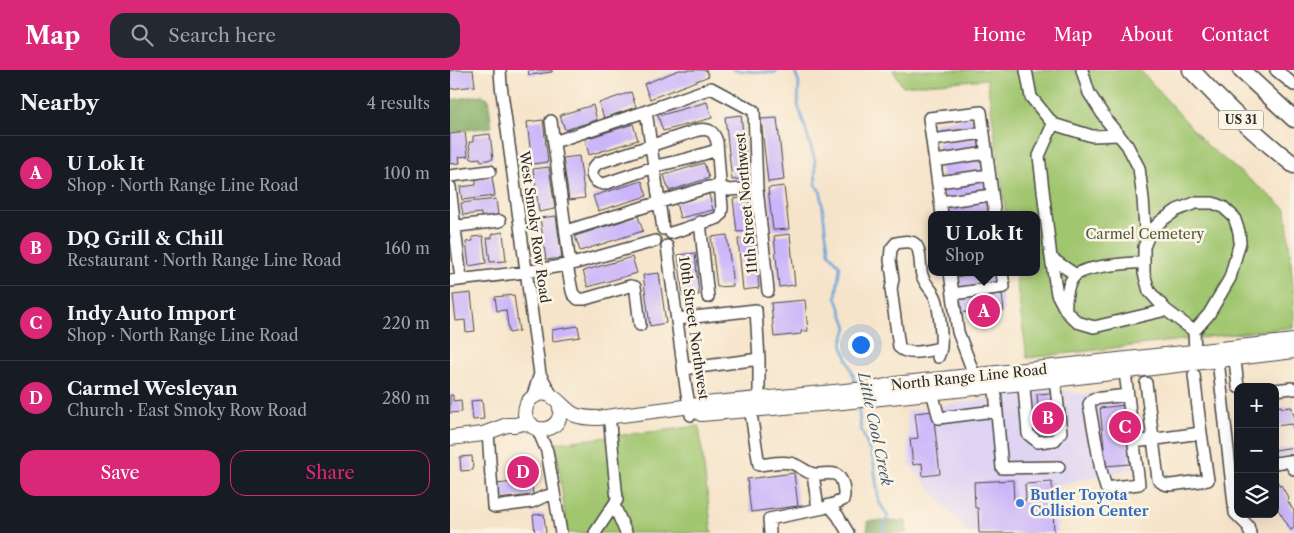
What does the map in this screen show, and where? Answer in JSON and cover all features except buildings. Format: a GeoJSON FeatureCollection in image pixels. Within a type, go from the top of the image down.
{"type":"FeatureCollection","features":[{"type":"Feature","properties":{"kind":"highway","name":"US 31"},"geometry":{"type":"LineString","coordinates":[[1191,70],[1243,122],[1294,165]]}},
{"type":"Feature","properties":{"kind":"highway","name":"US 31"},"geometry":{"type":"LineString","coordinates":[[1240,70],[1294,119]]}},
{"type":"Feature","properties":{"kind":"main road","name":"North Range Line Road"},"geometry":{"type":"LineString","coordinates":[[878,393],[895,384],[1058,379],[1124,365],[1234,353],[1294,341]]}},
{"type":"Feature","properties":{"kind":"main road","name":"North Range Line Road"},"geometry":{"type":"LineString","coordinates":[[1234,353],[1294,351]]}},
{"type":"Feature","properties":{"kind":"main road","name":"North Range Line Road"},"geometry":{"type":"LineString","coordinates":[[1021,381],[1195,352],[1217,355]]}},
{"type":"Feature","properties":{"kind":"main road","name":"North Range Line Road"},"geometry":{"type":"LineString","coordinates":[[556,399],[574,415],[590,418],[878,393],[932,392],[976,382]]}},
{"type":"Feature","properties":{"kind":"main road"},"geometry":{"type":"LineString","coordinates":[[450,438],[488,432],[507,425],[523,423],[542,429],[554,425],[560,416],[560,408],[556,399],[544,393],[539,394],[528,402],[507,425]]}},
{"type":"Feature","properties":{"kind":"main road"},"geometry":{"type":"LineString","coordinates":[[528,402],[526,417],[534,426]]}},
{"type":"Feature","properties":{"kind":"main road","name":"North Range Line Road"},"geometry":{"type":"LineString","coordinates":[[554,425],[570,422],[591,426],[610,424],[690,410]]}},
{"type":"Feature","properties":{"kind":"street","name":"West Smoky Row Road"},"geometry":{"type":"LineString","coordinates":[[495,70],[500,85]]}},
{"type":"Feature","properties":{"kind":"street","name":"West Smoky Row Road"},"geometry":{"type":"LineString","coordinates":[[500,70],[500,85],[540,374],[556,399]]}},
{"type":"Feature","properties":{"kind":"street"},"geometry":{"type":"LineString","coordinates":[[1026,70],[1030,97],[1053,124],[1092,136],[1119,135]]}},
{"type":"Feature","properties":{"kind":"street"},"geometry":{"type":"LineString","coordinates":[[1082,70],[1088,93],[1127,145],[1139,168],[1146,243]]}},
{"type":"Feature","properties":{"kind":"street"},"geometry":{"type":"LineString","coordinates":[[1276,70],[1294,85]]}},
{"type":"Feature","properties":{"kind":"street","name":"11th Street Northwest"},"geometry":{"type":"LineString","coordinates":[[646,111],[711,88],[754,112],[757,188],[768,291]]}},
{"type":"Feature","properties":{"kind":"street"},"geometry":{"type":"LineString","coordinates":[[554,142],[646,111],[651,145],[654,167],[659,202],[667,231],[672,239],[667,246],[661,246],[656,243],[656,233],[667,231],[718,218],[721,214],[720,187],[716,137],[711,130],[698,130],[651,145],[598,163],[593,168],[592,175],[596,181],[604,184],[654,167],[717,150]]}},
{"type":"Feature","properties":{"kind":"street"},"geometry":{"type":"LineString","coordinates":[[941,211],[929,118],[981,112],[994,211]]}},
{"type":"Feature","properties":{"kind":"street"},"geometry":{"type":"LineString","coordinates":[[551,121],[572,291],[578,299],[585,299],[630,286],[635,287],[640,326]]}},
{"type":"Feature","properties":{"kind":"street"},"geometry":{"type":"LineString","coordinates":[[1053,124],[1039,156],[1057,294],[1066,311],[1077,322],[1094,327],[1166,310]]}},
{"type":"Feature","properties":{"kind":"street"},"geometry":{"type":"LineString","coordinates":[[932,140],[984,133]]}},
{"type":"Feature","properties":{"kind":"street"},"geometry":{"type":"LineString","coordinates":[[935,161],[986,153]]}},
{"type":"Feature","properties":{"kind":"street"},"geometry":{"type":"LineString","coordinates":[[450,176],[490,171]]}},
{"type":"Feature","properties":{"kind":"street"},"geometry":{"type":"LineString","coordinates":[[938,182],[989,175]]}},
{"type":"Feature","properties":{"kind":"street"},"geometry":{"type":"LineString","coordinates":[[450,187],[456,280],[568,265],[655,240]]}},
{"type":"Feature","properties":{"kind":"street"},"geometry":{"type":"LineString","coordinates":[[566,231],[709,188],[720,187],[729,190],[757,188]]}},
{"type":"Feature","properties":{"kind":"street"},"geometry":{"type":"LineString","coordinates":[[940,202],[992,195]]}},
{"type":"Feature","properties":{"kind":"street"},"geometry":{"type":"LineString","coordinates":[[1194,331],[1166,310],[1149,291],[1144,273],[1144,247],[1150,232],[1161,221],[1177,210],[1195,203],[1214,203],[1224,207],[1234,217],[1240,242],[1230,278],[1209,314],[1194,331],[1195,352]]}},
{"type":"Feature","properties":{"kind":"street"},"geometry":{"type":"LineString","coordinates":[[453,227],[500,221]]}},
{"type":"Feature","properties":{"kind":"street"},"geometry":{"type":"LineString","coordinates":[[700,222],[708,297]]}},
{"type":"Feature","properties":{"kind":"street"},"geometry":{"type":"LineString","coordinates":[[909,241],[914,243],[918,250],[921,274],[936,298],[942,344],[939,352],[910,352],[903,351],[899,347],[891,289],[893,279],[890,260],[891,249],[896,242],[909,241]]}},
{"type":"Feature","properties":{"kind":"street","name":"10th Street Northwest"},"geometry":{"type":"LineString","coordinates":[[667,246],[690,410]]}},
{"type":"Feature","properties":{"kind":"street"},"geometry":{"type":"LineString","coordinates":[[1051,258],[1076,275]]}},
{"type":"Feature","properties":{"kind":"street"},"geometry":{"type":"LineString","coordinates":[[1066,311],[1065,301],[1068,289],[1076,275],[1094,268],[1144,262]]}},
{"type":"Feature","properties":{"kind":"street"},"geometry":{"type":"LineString","coordinates":[[952,276],[958,332],[976,382]]}},
{"type":"Feature","properties":{"kind":"street"},"geometry":{"type":"LineString","coordinates":[[953,294],[1004,287],[1003,276]]}},
{"type":"Feature","properties":{"kind":"street"},"geometry":{"type":"LineString","coordinates":[[677,319],[756,310],[759,360],[754,404],[759,465],[791,462],[813,474],[834,473],[841,479],[843,500],[824,507],[769,519],[770,533]]}},
{"type":"Feature","properties":{"kind":"street"},"geometry":{"type":"LineString","coordinates":[[1234,353],[1238,383]]}},
{"type":"Feature","properties":{"kind":"street"},"geometry":{"type":"LineString","coordinates":[[1217,355],[1234,468]]}},
{"type":"Feature","properties":{"kind":"street"},"geometry":{"type":"LineString","coordinates":[[684,369],[759,360]]}},
{"type":"Feature","properties":{"kind":"street"},"geometry":{"type":"LineString","coordinates":[[1124,365],[1139,484],[1106,488],[1089,404],[1093,399],[1127,394]]}},
{"type":"Feature","properties":{"kind":"street","name":"West Smoky Row Road"},"geometry":{"type":"LineString","coordinates":[[528,402],[540,374]]}},
{"type":"Feature","properties":{"kind":"street"},"geometry":{"type":"LineString","coordinates":[[1146,383],[1158,479],[1161,484],[1171,485],[1208,480],[1194,375]]}},
{"type":"Feature","properties":{"kind":"street"},"geometry":{"type":"LineString","coordinates":[[1021,381],[1028,434],[1038,442],[1055,440],[1061,432],[1058,379]]}},
{"type":"Feature","properties":{"kind":"street"},"geometry":{"type":"LineString","coordinates":[[1058,379],[1062,396]]}},
{"type":"Feature","properties":{"kind":"street"},"geometry":{"type":"LineString","coordinates":[[994,380],[1002,468],[1059,467]]}},
{"type":"Feature","properties":{"kind":"street"},"geometry":{"type":"LineString","coordinates":[[1279,390],[1294,389]]}},
{"type":"Feature","properties":{"kind":"street"},"geometry":{"type":"LineString","coordinates":[[932,392],[939,418],[986,412],[997,413]]}},
{"type":"Feature","properties":{"kind":"street"},"geometry":{"type":"LineString","coordinates":[[1222,395],[1234,394]]}},
{"type":"Feature","properties":{"kind":"street"},"geometry":{"type":"LineString","coordinates":[[595,533],[617,500],[610,424]]}},
{"type":"Feature","properties":{"kind":"street"},"geometry":{"type":"LineString","coordinates":[[547,451],[554,425]]}},
{"type":"Feature","properties":{"kind":"street"},"geometry":{"type":"LineString","coordinates":[[534,426],[547,451],[561,533]]}},
{"type":"Feature","properties":{"kind":"street"},"geometry":{"type":"LineString","coordinates":[[488,432],[493,506],[532,502],[554,494]]}},
{"type":"Feature","properties":{"kind":"street"},"geometry":{"type":"LineString","coordinates":[[1134,442],[1201,433]]}},
{"type":"Feature","properties":{"kind":"street"},"geometry":{"type":"LineString","coordinates":[[1279,462],[1289,461],[1294,469]]}},
{"type":"Feature","properties":{"kind":"street"},"geometry":{"type":"LineString","coordinates":[[1234,473],[1235,513],[1249,530]]}},
{"type":"Feature","properties":{"kind":"street"},"geometry":{"type":"LineString","coordinates":[[813,474],[824,507],[838,516],[848,533]]}},
{"type":"Feature","properties":{"kind":"street"},"geometry":{"type":"LineString","coordinates":[[614,505],[626,533]]}},
{"type":"Feature","properties":{"kind":"shaded area"},"geometry":{"type":"Polygon","coordinates":[[[1053,389],[1128,402],[1134,468],[1057,485],[1058,533],[968,533],[909,464],[907,411],[1053,389]]]}},
{"type":"Feature","properties":{"kind":"green space","name":"Carmel Cemetery"},"geometry":{"type":"Polygon","coordinates":[[[893,70],[1140,70],[1208,146],[1286,209],[1294,297],[1294,327],[1027,358],[1016,276],[1040,276],[1040,211],[1005,211],[987,79],[902,86],[893,70]]]}},
{"type":"Feature","properties":{"kind":"green space"},"geometry":{"type":"Polygon","coordinates":[[[482,95],[488,98],[492,127],[450,132],[450,100],[482,95]]]}},
{"type":"Feature","properties":{"kind":"green space"},"geometry":{"type":"Polygon","coordinates":[[[699,426],[712,533],[567,533],[556,443],[699,426]]]}},
{"type":"Feature","properties":{"kind":"green space"},"geometry":{"type":"Polygon","coordinates":[[[868,521],[906,521],[907,533],[867,533],[868,521]]]}},
{"type":"Feature","properties":{"kind":"waterway","name":"Little Cool Creek"},"geometry":{"type":"LineString","coordinates":[[733,70],[774,73],[777,70]]}},
{"type":"Feature","properties":{"kind":"waterway","name":"Little Cool Creek"},"geometry":{"type":"LineString","coordinates":[[794,70],[799,83],[798,105],[815,160],[816,185],[821,193],[829,253],[840,266],[836,297],[847,327],[842,344],[855,386]]}},
{"type":"Feature","properties":{"kind":"waterway","name":"Little Cool Creek"},"geometry":{"type":"LineString","coordinates":[[858,406],[861,429],[873,459],[879,502],[888,516],[881,533]]}},
{"type":"Feature","properties":{"kind":"place","name":"U Lok It"},"geometry":{"type":"Point","coordinates":[984,311]}},
{"type":"Feature","properties":{"kind":"place","name":"DQ Grill & Chill"},"geometry":{"type":"Point","coordinates":[1048,418]}},
{"type":"Feature","properties":{"kind":"place","name":"Indy Auto Import"},"geometry":{"type":"Point","coordinates":[1125,427]}},
{"type":"Feature","properties":{"kind":"place","name":"Carmel Wesleyan"},"geometry":{"type":"Point","coordinates":[523,472]}},
{"type":"Feature","properties":{"kind":"place","name":"Butler Toyota Collision Center"},"geometry":{"type":"Point","coordinates":[1020,503]}}]}
